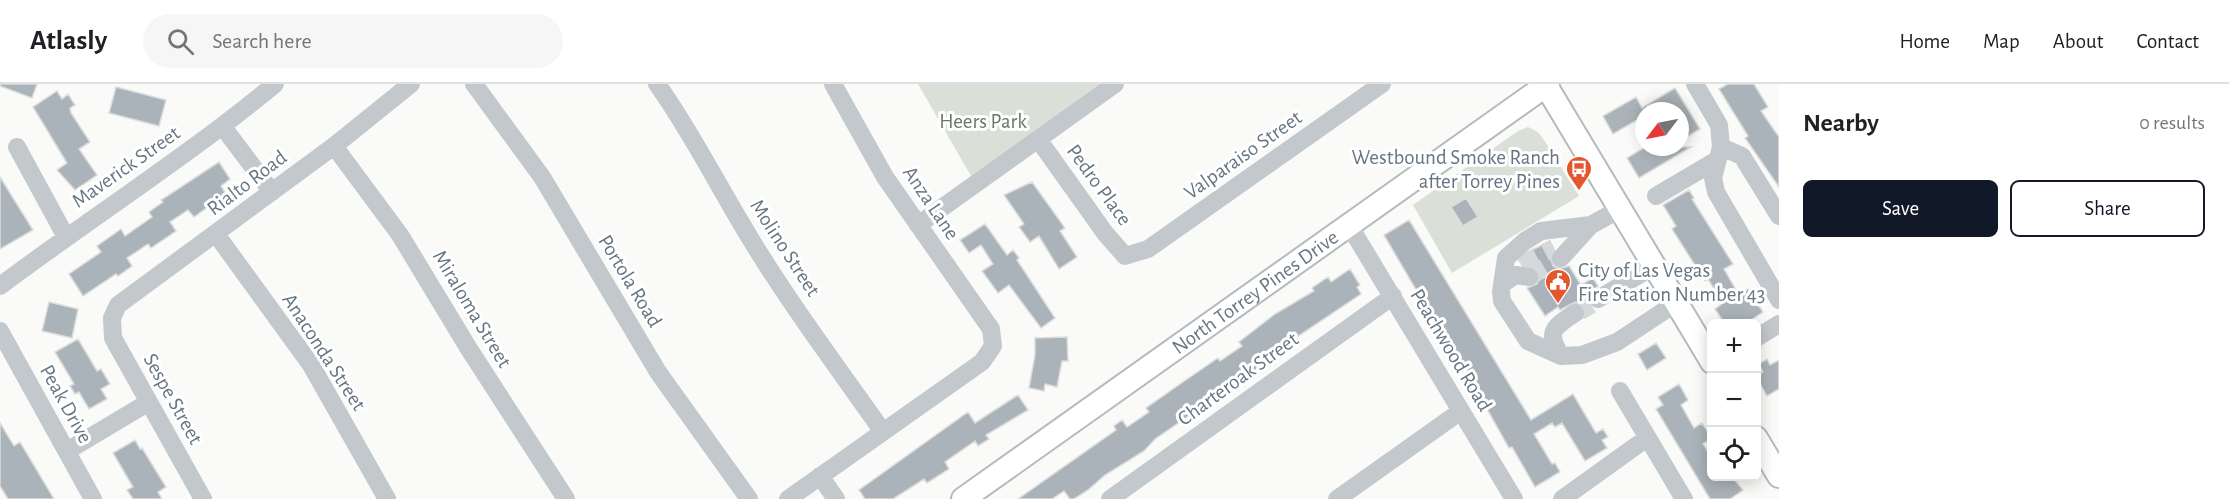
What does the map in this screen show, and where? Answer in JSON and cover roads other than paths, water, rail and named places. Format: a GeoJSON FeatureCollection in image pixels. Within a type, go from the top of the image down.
{"type":"FeatureCollection","features":[{"type":"Feature","properties":{"kind":"main road"},"geometry":{"type":"LineString","coordinates":[[1546,84],[1707,354]]}},
{"type":"Feature","properties":{"kind":"main road","name":"North Torrey Pines Drive"},"geometry":{"type":"LineString","coordinates":[[963,499],[1546,84]]}},
{"type":"Feature","properties":{"kind":"main road"},"geometry":{"type":"LineString","coordinates":[[1761,446],[1779,476]]}},
{"type":"Feature","properties":{"kind":"street","name":"Maverick Street"},"geometry":{"type":"LineString","coordinates":[[0,286],[224,127],[275,84]]}},
{"type":"Feature","properties":{"kind":"street","name":"Rialto Road"},"geometry":{"type":"LineString","coordinates":[[112,318],[118,305],[334,146],[411,84]]}},
{"type":"Feature","properties":{"kind":"street","name":"Portola Road"},"geometry":{"type":"LineString","coordinates":[[474,84],[542,177],[658,372],[749,499]]}},
{"type":"Feature","properties":{"kind":"street","name":"Molino Street"},"geometry":{"type":"LineString","coordinates":[[657,84],[676,110],[744,229],[789,299],[883,432]]}},
{"type":"Feature","properties":{"kind":"street","name":"Anza Lane"},"geometry":{"type":"LineString","coordinates":[[833,84],[885,177],[991,329],[993,346],[982,362],[883,432]]}},
{"type":"Feature","properties":{"kind":"street"},"geometry":{"type":"LineString","coordinates":[[918,225],[1116,84]]}},
{"type":"Feature","properties":{"kind":"street","name":"Valparaiso Street"},"geometry":{"type":"LineString","coordinates":[[1125,256],[1148,249],[1382,84]]}},
{"type":"Feature","properties":{"kind":"street"},"geometry":{"type":"LineString","coordinates":[[1695,84],[1719,125],[1719,153],[1713,178],[1716,192],[1779,300]]}},
{"type":"Feature","properties":{"kind":"street"},"geometry":{"type":"LineString","coordinates":[[224,127],[272,192]]}},
{"type":"Feature","properties":{"kind":"street","name":"Pedro Place"},"geometry":{"type":"LineString","coordinates":[[1038,139],[1105,233],[1125,256]]}},
{"type":"Feature","properties":{"kind":"street","name":"Miraloma Street"},"geometry":{"type":"LineString","coordinates":[[334,146],[400,235],[469,349],[566,499]]}},
{"type":"Feature","properties":{"kind":"street"},"geometry":{"type":"LineString","coordinates":[[17,147],[66,237]]}},
{"type":"Feature","properties":{"kind":"street"},"geometry":{"type":"LineString","coordinates":[[1656,196],[1719,153],[1742,156],[1779,216]]}},
{"type":"Feature","properties":{"kind":"street"},"geometry":{"type":"LineString","coordinates":[[1561,251],[1591,225],[1620,209]]}},
{"type":"Feature","properties":{"kind":"street","name":"Peachwood Road"},"geometry":{"type":"LineString","coordinates":[[1349,225],[1514,499]]}},
{"type":"Feature","properties":{"kind":"street"},"geometry":{"type":"LineString","coordinates":[[1591,225],[1541,231],[1525,240],[1506,258],[1517,275],[1502,301],[1528,341],[1561,356],[1582,356],[1617,342],[1676,303]]}},
{"type":"Feature","properties":{"kind":"street","name":"Anaconda Street"},"geometry":{"type":"LineString","coordinates":[[216,234],[311,365],[387,499]]}},
{"type":"Feature","properties":{"kind":"street"},"geometry":{"type":"LineString","coordinates":[[1598,299],[1654,266]]}},
{"type":"Feature","properties":{"kind":"street","name":"Charteroak Street"},"geometry":{"type":"LineString","coordinates":[[1110,499],[1392,296]]}},
{"type":"Feature","properties":{"kind":"street"},"geometry":{"type":"LineString","coordinates":[[1561,356],[1553,342],[1552,334],[1557,325],[1575,313]]}},
{"type":"Feature","properties":{"kind":"street","name":"Sespe Street"},"geometry":{"type":"LineString","coordinates":[[112,318],[113,338],[203,499]]}},
{"type":"Feature","properties":{"kind":"street"},"geometry":{"type":"LineString","coordinates":[[1761,335],[1779,324]]}},
{"type":"Feature","properties":{"kind":"street","name":"Peak Drive"},"geometry":{"type":"LineString","coordinates":[[0,331],[93,499]]}},
{"type":"Feature","properties":{"kind":"street"},"geometry":{"type":"LineString","coordinates":[[1620,391],[1684,499]]}},
{"type":"Feature","properties":{"kind":"street"},"geometry":{"type":"LineString","coordinates":[[67,451],[149,402]]}},
{"type":"Feature","properties":{"kind":"street"},"geometry":{"type":"LineString","coordinates":[[1337,499],[1461,411]]}},
{"type":"Feature","properties":{"kind":"street"},"geometry":{"type":"LineString","coordinates":[[788,499],[883,432]]}},
{"type":"Feature","properties":{"kind":"street"},"geometry":{"type":"LineString","coordinates":[[1562,499],[1647,438]]}},
{"type":"Feature","properties":{"kind":"street"},"geometry":{"type":"LineString","coordinates":[[820,476],[836,499]]}},
{"type":"Feature","properties":{"kind":"tunnel"},"geometry":{"type":"LineString","coordinates":[[1521,265],[1554,248]]}},
{"type":"Feature","properties":{"kind":"tunnel"},"geometry":{"type":"LineString","coordinates":[[1529,277],[1561,258]]}},
{"type":"Feature","properties":{"kind":"tunnel"},"geometry":{"type":"LineString","coordinates":[[1575,313],[1598,299]]}},
{"type":"Feature","properties":{"kind":"place","name":"Westbound Smoke Ranch after Torrey Pines"},"geometry":{"type":"Point","coordinates":[1579,192]}},
{"type":"Feature","properties":{"kind":"place","name":"City of Las Vegas Fire Station Number 43"},"geometry":{"type":"Point","coordinates":[1558,305]}},
{"type":"Feature","properties":{"kind":"park label","name":"Heers Park"},"geometry":{"type":"Point","coordinates":[983,121]}}]}
